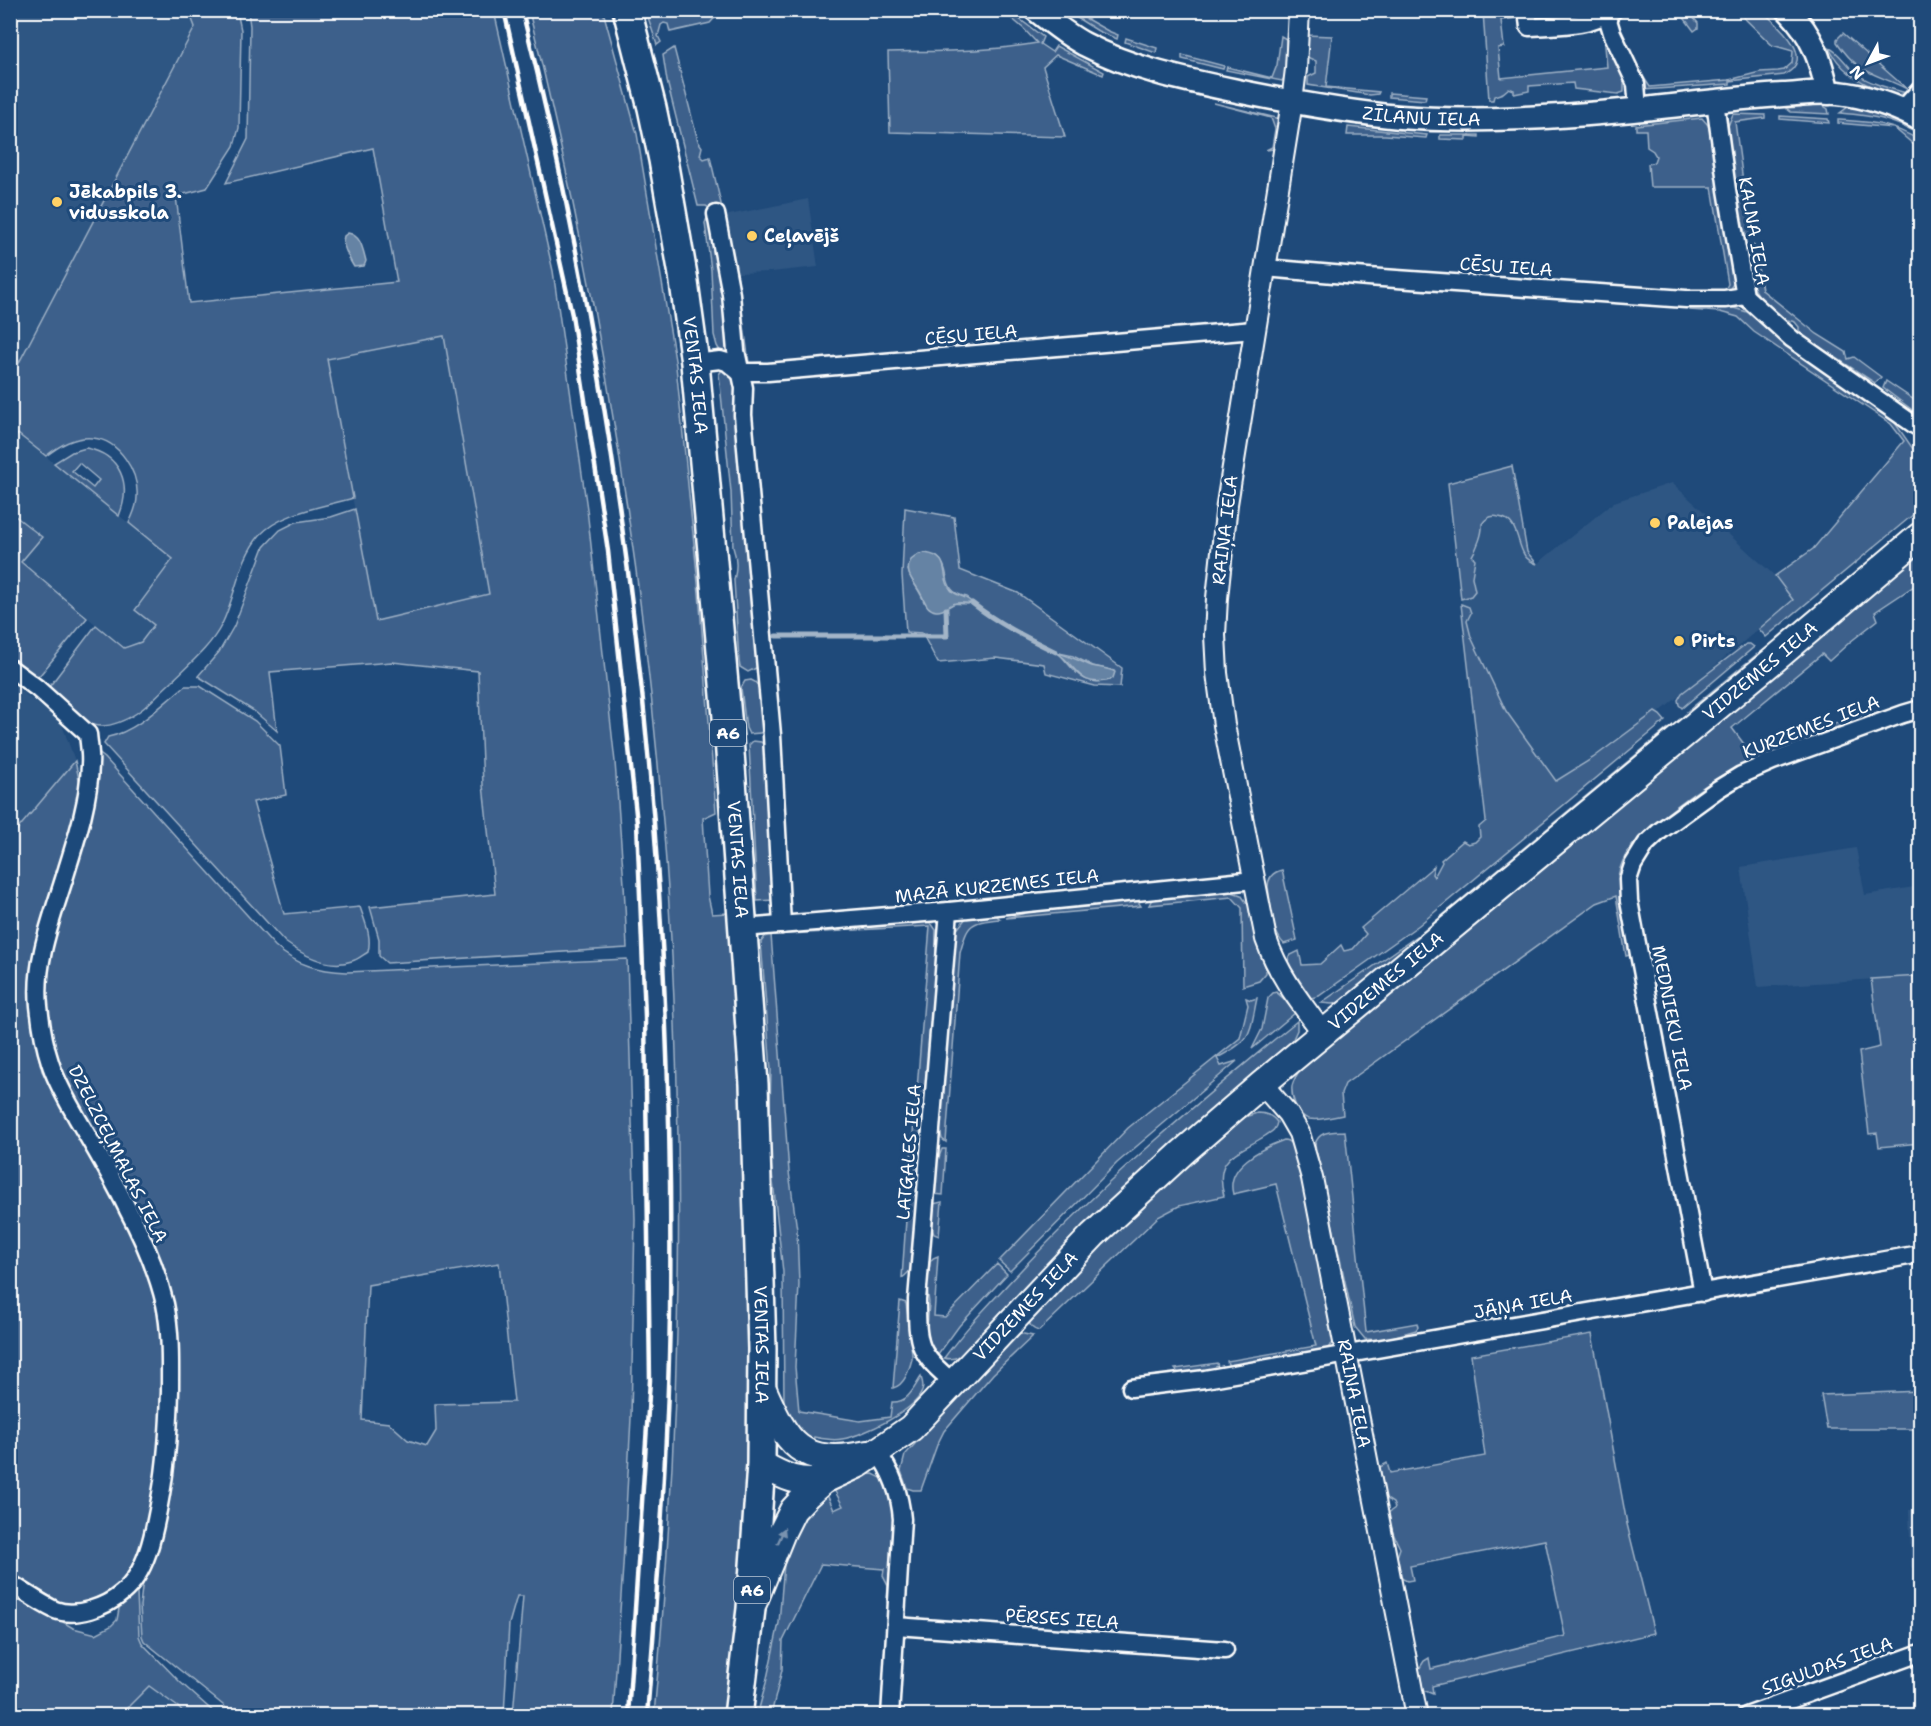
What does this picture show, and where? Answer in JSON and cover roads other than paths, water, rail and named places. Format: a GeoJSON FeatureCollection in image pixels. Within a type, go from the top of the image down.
{"type":"FeatureCollection","features":[{"type":"Feature","properties":{"kind":"highway","name":"VENTAS IELA"},"geometry":{"type":"LineString","coordinates":[[627,10],[663,160],[683,275],[695,363],[724,678],[754,1083],[762,1387],[761,1464],[751,1609],[738,1716]]}},
{"type":"Feature","properties":{"kind":"main road","name":"ZĪLĀNU IELA"},"geometry":{"type":"LineString","coordinates":[[1035,10],[1060,30],[1084,44],[1130,65],[1292,102],[1401,117],[1496,118],[1828,93],[1868,98],[1911,115]]}},
{"type":"Feature","properties":{"kind":"main road"},"geometry":{"type":"LineString","coordinates":[[1788,10],[1804,28],[1816,48],[1828,93]]}},
{"type":"Feature","properties":{"kind":"main road","name":"VIDZEMES IELA"},"geometry":{"type":"LineString","coordinates":[[824,1480],[850,1470],[911,1428],[1093,1235],[1183,1152],[1920,536]]}},
{"type":"Feature","properties":{"kind":"main road"},"geometry":{"type":"LineString","coordinates":[[762,1387],[775,1417],[788,1438],[800,1450],[810,1455]]}},
{"type":"Feature","properties":{"kind":"main road"},"geometry":{"type":"LineString","coordinates":[[761,1464],[791,1455],[832,1458],[855,1457],[877,1452]]}},
{"type":"Feature","properties":{"kind":"main road"},"geometry":{"type":"LineString","coordinates":[[761,1464],[793,1480],[809,1482],[824,1480]]}},
{"type":"Feature","properties":{"kind":"main road"},"geometry":{"type":"LineString","coordinates":[[751,1609],[793,1510],[824,1480]]}},
{"type":"Feature","properties":{"kind":"street","name":"RAIŅA IELA"},"geometry":{"type":"LineString","coordinates":[[1299,10],[1292,102],[1254,330],[1223,537],[1215,634],[1224,724],[1266,939],[1285,982],[1323,1033]]}},
{"type":"Feature","properties":{"kind":"street"},"geometry":{"type":"LineString","coordinates":[[1527,10],[1529,27],[1588,23],[1609,12],[1612,33],[1636,84],[1638,109]]}},
{"type":"Feature","properties":{"kind":"street"},"geometry":{"type":"LineString","coordinates":[[1911,115],[1920,90]]}},
{"type":"Feature","properties":{"kind":"street","name":"KALNA IELA"},"geometry":{"type":"LineString","coordinates":[[1715,101],[1745,296],[1792,339],[1916,426]]}},
{"type":"Feature","properties":{"kind":"street"},"geometry":{"type":"LineString","coordinates":[[716,214],[731,294],[739,372],[744,388],[743,415],[772,735],[782,925]]}},
{"type":"Feature","properties":{"kind":"street","name":"CĒSU IELA"},"geometry":{"type":"LineString","coordinates":[[1265,268],[1686,299],[1725,299],[1745,296]]}},
{"type":"Feature","properties":{"kind":"street","name":"CĒSU IELA"},"geometry":{"type":"LineString","coordinates":[[695,363],[720,360],[727,362],[739,372],[768,372],[1254,330]]}},
{"type":"Feature","properties":{"kind":"street","name":"DZELZCEĻMALAS IELA"},"geometry":{"type":"LineString","coordinates":[[10,668],[37,688],[88,734],[90,764],[88,788],[69,864],[48,927],[39,984],[39,1004],[44,1039],[60,1089],[127,1207],[157,1274],[164,1303],[170,1352],[169,1431],[165,1473],[145,1558],[136,1577],[120,1595],[93,1609],[78,1612],[56,1610],[10,1583]]}},
{"type":"Feature","properties":{"kind":"street","name":"KURZEMES IELA"},"geometry":{"type":"LineString","coordinates":[[1718,789],[1741,775],[1773,761],[1920,709]]}},
{"type":"Feature","properties":{"kind":"street","name":"MEDNIEKU IELA"},"geometry":{"type":"LineString","coordinates":[[1703,1293],[1629,901],[1628,880],[1633,865],[1646,844],[1660,831],[1718,789]]}},
{"type":"Feature","properties":{"kind":"street","name":"MAZĀ KURZEMES IELA"},"geometry":{"type":"LineString","coordinates":[[743,928],[949,911],[1254,879]]}},
{"type":"Feature","properties":{"kind":"street","name":"LATGALES IELA"},"geometry":{"type":"LineString","coordinates":[[949,911],[917,1300],[917,1328],[922,1348],[930,1363],[954,1383]]}},
{"type":"Feature","properties":{"kind":"street","name":"RAIŅA IELA"},"geometry":{"type":"LineString","coordinates":[[1262,1084],[1288,1114],[1299,1133],[1306,1153],[1348,1354],[1417,1716]]}},
{"type":"Feature","properties":{"kind":"street","name":"JĀŅA IELA"},"geometry":{"type":"LineString","coordinates":[[1131,1388],[1205,1379],[1920,1254]]}},
{"type":"Feature","properties":{"kind":"street"},"geometry":{"type":"LineString","coordinates":[[877,1452],[888,1467],[897,1490],[902,1519],[890,1716]]}},
{"type":"Feature","properties":{"kind":"street","name":"PĒRSES IELA"},"geometry":{"type":"LineString","coordinates":[[896,1626],[1225,1650]]}},
{"type":"Feature","properties":{"kind":"street","name":"SIGULDAS IELA"},"geometry":{"type":"LineString","coordinates":[[1746,1716],[1920,1653]]}},
{"type":"Feature","properties":{"kind":"waterway"},"geometry":{"type":"LineString","coordinates":[[972,603],[1002,624],[1056,652]]}},
{"type":"Feature","properties":{"kind":"waterway"},"geometry":{"type":"LineString","coordinates":[[776,636],[947,636],[946,609]]}},
{"type":"Feature","properties":{"kind":"railway"},"geometry":{"type":"LineString","coordinates":[[504,10],[572,315],[608,551],[637,823],[645,1016],[650,1380],[628,1716]]}},
{"type":"Feature","properties":{"kind":"railway"},"geometry":{"type":"LineString","coordinates":[[522,10],[559,170],[591,331],[617,493],[638,656],[654,819],[664,983],[669,1147],[670,1311],[662,1514],[647,1716]]}},
{"type":"Feature","properties":{"kind":"place","name":"Jēkabpils 3. vidusskola"},"geometry":{"type":"Point","coordinates":[57,202]}},
{"type":"Feature","properties":{"kind":"place","name":"Ceļavējš"},"geometry":{"type":"Point","coordinates":[752,236]}},
{"type":"Feature","properties":{"kind":"place","name":"Palejas"},"geometry":{"type":"Point","coordinates":[1655,523]}},
{"type":"Feature","properties":{"kind":"place","name":"Pirts"},"geometry":{"type":"Point","coordinates":[1679,641]}}]}
